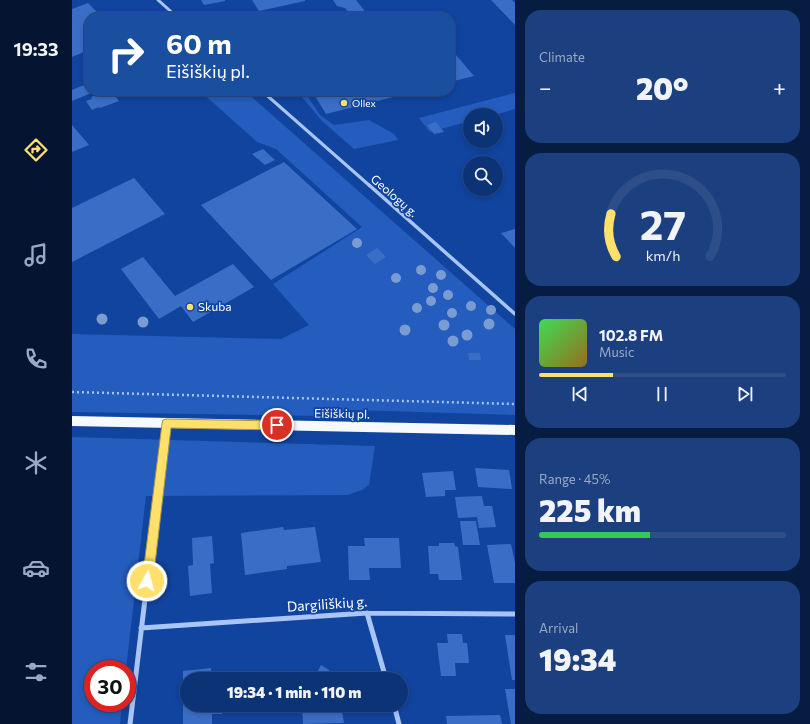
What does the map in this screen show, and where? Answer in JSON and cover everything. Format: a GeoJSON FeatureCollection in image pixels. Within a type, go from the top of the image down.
{"type":"FeatureCollection","features":[{"type":"Feature","properties":{"kind":"main road","name":"Eišiškių pl."},"geometry":{"type":"LineString","coordinates":[[72,421],[515,430]]}},
{"type":"Feature","properties":{"kind":"street"},"geometry":{"type":"LineString","coordinates":[[158,0],[171,12]]}},
{"type":"Feature","properties":{"kind":"street","name":"Geologų g."},"geometry":{"type":"LineString","coordinates":[[268,96],[515,314]]}},
{"type":"Feature","properties":{"kind":"street"},"geometry":{"type":"LineString","coordinates":[[130,724],[166,424]]}},
{"type":"Feature","properties":{"kind":"street"},"geometry":{"type":"LineString","coordinates":[[367,612],[384,672]]}},
{"type":"Feature","properties":{"kind":"street","name":"Dargiliškių g."},"geometry":{"type":"LineString","coordinates":[[141,628],[367,612],[515,614]]}},
{"type":"Feature","properties":{"kind":"street"},"geometry":{"type":"LineString","coordinates":[[396,712],[400,724]]}},
{"type":"Feature","properties":{"kind":"path"},"geometry":{"type":"LineString","coordinates":[[72,392],[515,404]]}},
{"type":"Feature","properties":{"kind":"shaded area"},"geometry":{"type":"Polygon","coordinates":[[[515,93],[515,109],[503,112],[503,108],[463,108],[463,123],[430,132],[419,118],[515,93]]]}},
{"type":"Feature","properties":{"kind":"shaded area"},"geometry":{"type":"Polygon","coordinates":[[[206,96],[251,96],[515,329],[515,415],[351,410],[321,416],[72,412],[72,334],[281,339],[309,325],[273,284],[362,227],[276,149],[257,142],[206,96]]]}},
{"type":"Feature","properties":{"kind":"shaded area"},"geometry":{"type":"Polygon","coordinates":[[[301,96],[307,96],[320,115],[334,125],[369,120],[394,134],[398,140],[354,149],[322,121],[301,96]]]}},
{"type":"Feature","properties":{"kind":"shaded area"},"geometry":{"type":"Polygon","coordinates":[[[72,437],[375,446],[369,485],[362,490],[348,495],[146,496],[127,660],[84,660],[84,712],[121,712],[120,724],[72,724],[72,437]]]}},
{"type":"Feature","properties":{"kind":"building"},"geometry":{"type":"Polygon","coordinates":[[[201,0],[225,0],[225,1],[204,5],[201,0]]]}},
{"type":"Feature","properties":{"kind":"building"},"geometry":{"type":"Polygon","coordinates":[[[252,0],[305,0],[305,1],[259,11],[252,0]]]}},
{"type":"Feature","properties":{"kind":"building"},"geometry":{"type":"Polygon","coordinates":[[[333,0],[356,0],[366,12],[348,12],[345,8],[337,6],[333,0]]]}},
{"type":"Feature","properties":{"kind":"building"},"geometry":{"type":"Polygon","coordinates":[[[491,0],[512,0],[515,3],[515,25],[491,0]]]}},
{"type":"Feature","properties":{"kind":"building"},"geometry":{"type":"Polygon","coordinates":[[[88,3],[97,12],[84,12],[84,52],[72,57],[72,9],[88,3]]]}},
{"type":"Feature","properties":{"kind":"building"},"geometry":{"type":"Polygon","coordinates":[[[456,55],[474,76],[455,81],[456,55]]]}},
{"type":"Feature","properties":{"kind":"building"},"geometry":{"type":"Polygon","coordinates":[[[84,85],[84,96],[72,101],[72,90],[84,85]]]}},
{"type":"Feature","properties":{"kind":"building"},"geometry":{"type":"Polygon","coordinates":[[[115,96],[119,101],[92,110],[86,101],[92,99],[91,97],[115,96]]]}},
{"type":"Feature","properties":{"kind":"building","name":"Ollex"},"geometry":{"type":"Polygon","coordinates":[[[315,96],[397,96],[326,114],[315,96]]]}},
{"type":"Feature","properties":{"kind":"building"},"geometry":{"type":"Polygon","coordinates":[[[436,122],[444,132],[434,134],[427,125],[436,122]]]}},
{"type":"Feature","properties":{"kind":"building"},"geometry":{"type":"Polygon","coordinates":[[[72,125],[89,145],[72,152],[72,125]]]}},
{"type":"Feature","properties":{"kind":"building"},"geometry":{"type":"Polygon","coordinates":[[[263,149],[275,160],[265,165],[252,154],[263,149]]]}},
{"type":"Feature","properties":{"kind":"building"},"geometry":{"type":"Polygon","coordinates":[[[284,162],[357,229],[271,280],[201,205],[284,162]]]}},
{"type":"Feature","properties":{"kind":"building"},"geometry":{"type":"Polygon","coordinates":[[[134,178],[165,214],[72,262],[72,208],[134,178]]]}},
{"type":"Feature","properties":{"kind":"building"},"geometry":{"type":"Polygon","coordinates":[[[515,229],[515,248],[501,233],[515,229]]]}},
{"type":"Feature","properties":{"kind":"building"},"geometry":{"type":"Polygon","coordinates":[[[377,248],[386,257],[375,264],[366,255],[377,248]]]}},
{"type":"Feature","properties":{"kind":"building"},"geometry":{"type":"Polygon","coordinates":[[[143,257],[175,296],[233,264],[254,287],[193,322],[181,306],[159,319],[121,269],[143,257]]]}},
{"type":"Feature","properties":{"kind":"building"},"geometry":{"type":"Polygon","coordinates":[[[468,353],[480,353],[481,360],[469,360],[468,353]]]}},
{"type":"Feature","properties":{"kind":"building"},"geometry":{"type":"Polygon","coordinates":[[[475,468],[509,470],[512,489],[478,487],[475,468]]]}},
{"type":"Feature","properties":{"kind":"building"},"geometry":{"type":"Polygon","coordinates":[[[453,471],[456,490],[445,490],[445,496],[426,497],[422,473],[453,471]]]}},
{"type":"Feature","properties":{"kind":"building"},"geometry":{"type":"Polygon","coordinates":[[[482,496],[484,506],[492,506],[496,527],[479,528],[477,517],[458,518],[455,497],[482,496]]]}},
{"type":"Feature","properties":{"kind":"building"},"geometry":{"type":"Polygon","coordinates":[[[460,521],[476,521],[480,545],[463,545],[460,521]]]}},
{"type":"Feature","properties":{"kind":"building"},"geometry":{"type":"Polygon","coordinates":[[[283,527],[284,530],[315,527],[321,562],[287,566],[287,569],[245,575],[241,533],[283,527]]]}},
{"type":"Feature","properties":{"kind":"building"},"geometry":{"type":"Polygon","coordinates":[[[212,536],[214,563],[210,564],[212,593],[190,596],[188,566],[193,565],[192,538],[212,536]]]}},
{"type":"Feature","properties":{"kind":"building"},"geometry":{"type":"Polygon","coordinates":[[[364,538],[399,538],[401,568],[369,568],[370,580],[349,580],[348,546],[365,546],[364,538]]]}},
{"type":"Feature","properties":{"kind":"building"},"geometry":{"type":"Polygon","coordinates":[[[439,543],[454,543],[455,546],[458,547],[462,580],[439,580],[438,574],[430,574],[428,546],[439,546],[439,543]]]}},
{"type":"Feature","properties":{"kind":"building"},"geometry":{"type":"Polygon","coordinates":[[[511,544],[515,563],[515,583],[494,583],[487,545],[511,544]]]}},
{"type":"Feature","properties":{"kind":"building"},"geometry":{"type":"Polygon","coordinates":[[[447,634],[462,634],[463,643],[467,643],[469,663],[455,663],[456,676],[441,676],[437,643],[448,643],[447,634]]]}},
{"type":"Feature","properties":{"kind":"building"},"geometry":{"type":"Polygon","coordinates":[[[505,635],[515,635],[515,680],[512,680],[505,635]]]}},
{"type":"Feature","properties":{"kind":"building"},"geometry":{"type":"Polygon","coordinates":[[[321,665],[330,672],[318,672],[321,665]]]}},
{"type":"Feature","properties":{"kind":"building"},"geometry":{"type":"Polygon","coordinates":[[[211,668],[211,672],[183,671],[211,668]]]}},
{"type":"Feature","properties":{"kind":"building"},"geometry":{"type":"Polygon","coordinates":[[[505,689],[515,689],[515,724],[511,724],[505,689]]]}},
{"type":"Feature","properties":{"kind":"building"},"geometry":{"type":"Polygon","coordinates":[[[183,712],[222,712],[222,714],[212,714],[212,724],[183,724],[183,712]]]}},
{"type":"Feature","properties":{"kind":"building"},"geometry":{"type":"Polygon","coordinates":[[[302,712],[342,712],[344,723],[303,724],[302,712]]]}},
{"type":"Feature","properties":{"kind":"building"},"geometry":{"type":"Polygon","coordinates":[[[500,715],[502,724],[447,724],[446,716],[500,715]]]}},
{"type":"Feature","properties":{"kind":"place","name":"Ollex"},"geometry":{"type":"Point","coordinates":[344,103]}},
{"type":"Feature","properties":{"kind":"place","name":"Skuba"},"geometry":{"type":"Point","coordinates":[190,307]}},
{"type":"Feature","properties":{"kind":"route"},"geometry":{"type":"LineString","coordinates":[[147,581],[166,424],[277,425]]}}]}
